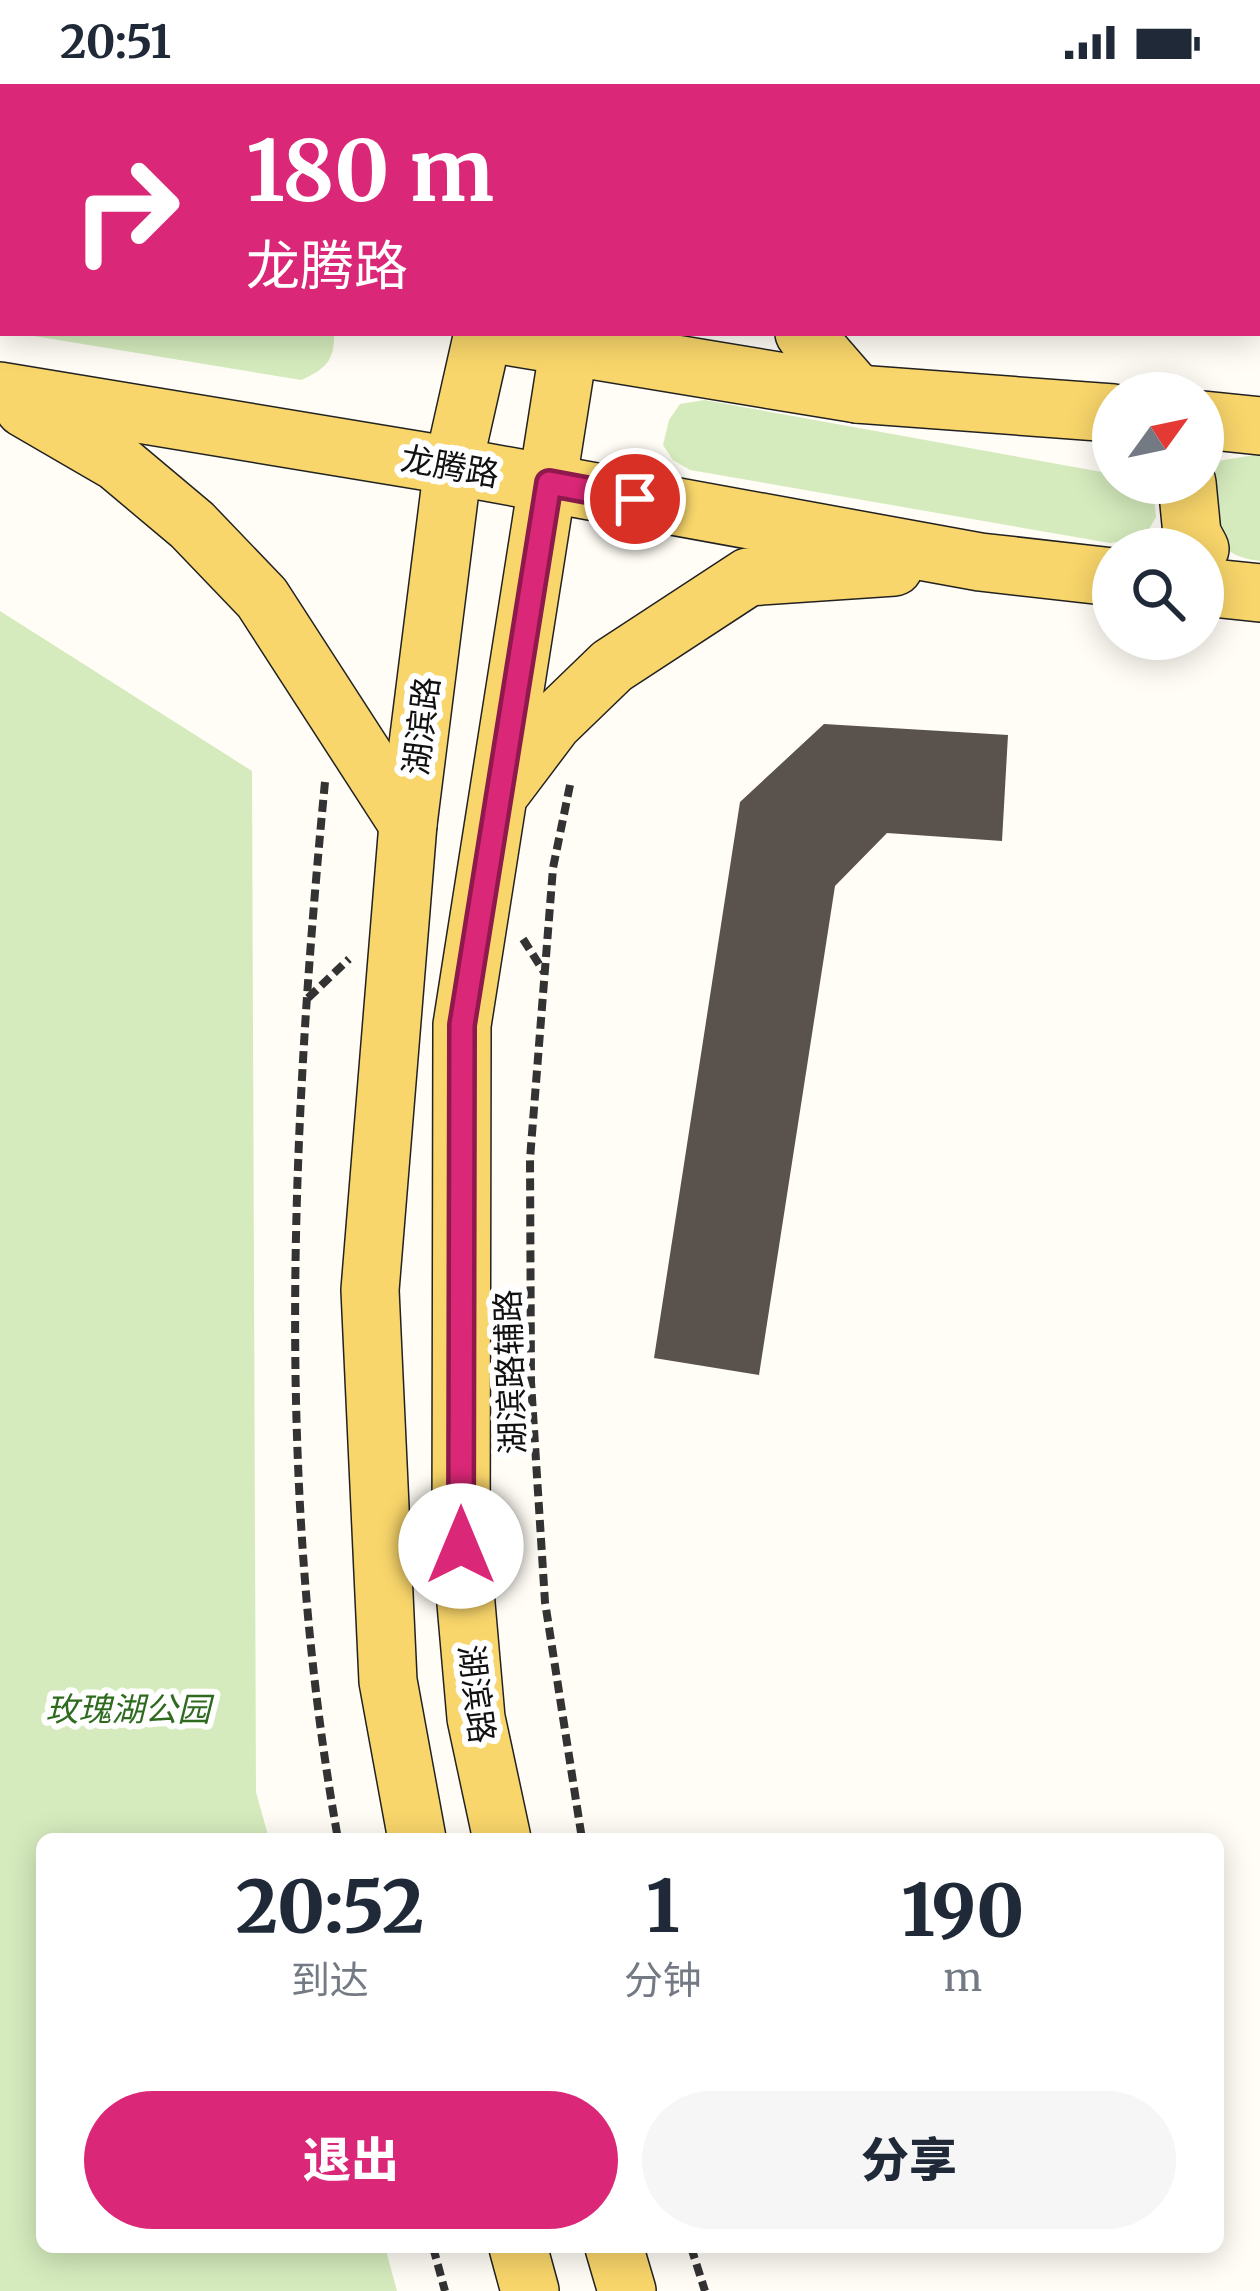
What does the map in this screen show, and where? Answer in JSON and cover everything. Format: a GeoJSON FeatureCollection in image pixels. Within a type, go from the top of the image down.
{"type":"FeatureCollection","features":[{"type":"Feature","properties":{"kind":"main road","name":"湖滨路"},"geometry":{"type":"LineString","coordinates":[[416,1833],[388,1681],[370,1291],[408,824],[453,466],[485,336]]}},
{"type":"Feature","properties":{"kind":"main road"},"geometry":{"type":"LineString","coordinates":[[522,336],[570,340],[856,394],[1092,411]]}},
{"type":"Feature","properties":{"kind":"main road"},"geometry":{"type":"LineString","coordinates":[[807,336],[856,394]]}},
{"type":"Feature","properties":{"kind":"main road","name":"湖滨路"},"geometry":{"type":"LineString","coordinates":[[501,1833],[476,1718],[461,1546],[462,1025],[570,340]]}},
{"type":"Feature","properties":{"kind":"main road"},"geometry":{"type":"LineString","coordinates":[[0,393],[117,462],[192,525],[262,598],[408,824]]}},
{"type":"Feature","properties":{"kind":"main road","name":"龙腾路"},"geometry":{"type":"LineString","coordinates":[[0,393],[453,466],[980,562],[1092,575]]}},
{"type":"Feature","properties":{"kind":"main road"},"geometry":{"type":"LineString","coordinates":[[498,796],[554,722],[612,666],[748,577],[980,562]]}},
{"type":"Feature","properties":{"kind":"main road"},"geometry":{"type":"LineString","coordinates":[[520,2253],[530,2291]]}},
{"type":"Feature","properties":{"kind":"main road"},"geometry":{"type":"LineString","coordinates":[[616,2253],[627,2291]]}},
{"type":"Feature","properties":{"kind":"path"},"geometry":{"type":"LineString","coordinates":[[332,702],[307,999],[295,1219],[296,1438],[307,1611],[337,1833]]}},
{"type":"Feature","properties":{"kind":"path","name":"湖滨路辅路"},"geometry":{"type":"LineString","coordinates":[[572,774],[553,868],[530,1160],[532,1382],[544,1602],[582,1833]]}},
{"type":"Feature","properties":{"kind":"path"},"geometry":{"type":"LineString","coordinates":[[435,2253],[445,2291]]}},
{"type":"Feature","properties":{"kind":"path"},"geometry":{"type":"LineString","coordinates":[[693,2253],[705,2291]]}},
{"type":"Feature","properties":{"kind":"green space"},"geometry":{"type":"Polygon","coordinates":[[[34,336],[334,336],[327,363],[301,380],[34,336]]]}},
{"type":"Feature","properties":{"kind":"green space"},"geometry":{"type":"Polygon","coordinates":[[[704,400],[1092,470],[1092,504],[1155,504],[1156,517],[1150,528],[1092,528],[1092,540],[690,470],[673,460],[663,445],[669,420],[680,404],[704,400]]]}},
{"type":"Feature","properties":{"kind":"green space"},"geometry":{"type":"Polygon","coordinates":[[[1260,454],[1260,561],[1227,549],[1224,528],[1211,526],[1209,504],[1224,504],[1224,460],[1260,454]]]}},
{"type":"Feature","properties":{"kind":"green space","name":"玫瑰湖公园"},"geometry":{"type":"Polygon","coordinates":[[[0,611],[252,771],[256,1792],[267,1833],[36,1833],[36,2253],[387,2253],[397,2291],[0,2291],[0,611]]]}},
{"type":"Feature","properties":{"kind":"building"},"geometry":{"type":"Polygon","coordinates":[[[824,724],[1008,735],[1002,841],[887,833],[835,886],[759,1375],[654,1358],[740,802],[824,724]]]}},
{"type":"Feature","properties":{"kind":"route"},"geometry":{"type":"LineString","coordinates":[[461,1546],[462,1025],[549,483],[635,499]]}}]}
